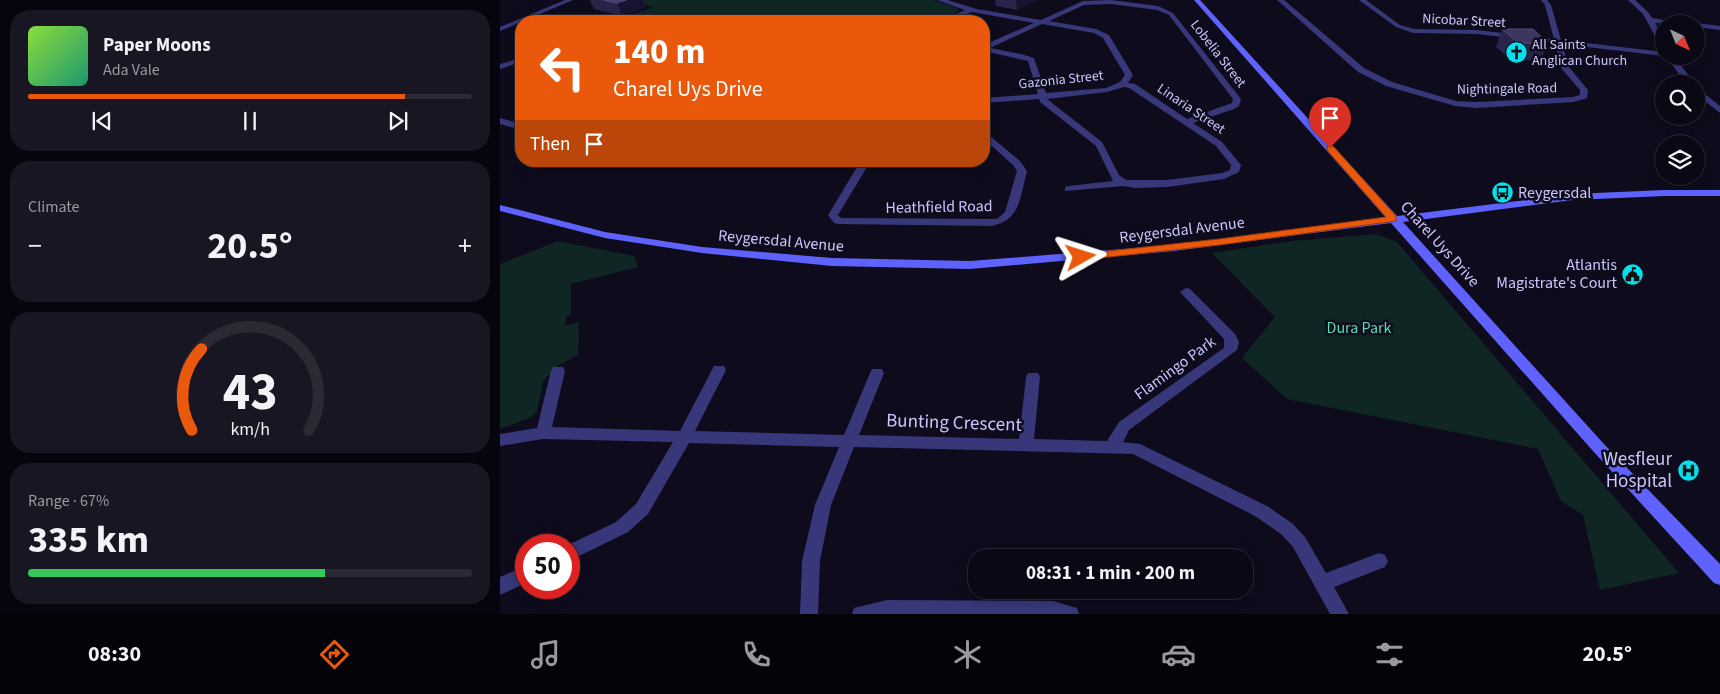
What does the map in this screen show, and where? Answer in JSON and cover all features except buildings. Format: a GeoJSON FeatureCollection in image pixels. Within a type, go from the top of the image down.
{"type":"FeatureCollection","features":[{"type":"Feature","properties":{"kind":"main road","name":"Charel Uys Drive"},"geometry":{"type":"LineString","coordinates":[[1197,0],[1598,447],[1720,577]]}},
{"type":"Feature","properties":{"kind":"main road","name":"Reygersdal Avenue"},"geometry":{"type":"LineString","coordinates":[[500,208],[597,233],[688,248],[795,260],[916,265],[986,265],[1210,243],[1393,218],[1573,197],[1655,193],[1720,193]]}},
{"type":"Feature","properties":{"kind":"street"},"geometry":{"type":"LineString","coordinates":[[536,15],[570,0]]}},
{"type":"Feature","properties":{"kind":"street","name":"Gazonia Street"},"geometry":{"type":"LineString","coordinates":[[940,0],[970,10],[1090,29],[1104,35],[1129,75],[1123,84],[1107,90],[990,101]]}},
{"type":"Feature","properties":{"kind":"street","name":"Nightingale Road"},"geometry":{"type":"LineString","coordinates":[[1280,0],[1366,74],[1389,84],[1455,104],[1477,105],[1582,97],[1585,94],[1584,90],[1566,68],[1557,42]]}},
{"type":"Feature","properties":{"kind":"street","name":"Nicobar Street"},"geometry":{"type":"LineString","coordinates":[[1362,0],[1398,26],[1424,32],[1469,31],[1655,53]]}},
{"type":"Feature","properties":{"kind":"street"},"geometry":{"type":"LineString","coordinates":[[1544,0],[1548,5],[1557,42]]}},
{"type":"Feature","properties":{"kind":"street"},"geometry":{"type":"LineString","coordinates":[[1631,0],[1643,10],[1655,30]]}},
{"type":"Feature","properties":{"kind":"street","name":"Lobelia Street"},"geometry":{"type":"LineString","coordinates":[[1040,21],[1075,5],[1092,2],[1111,2],[1154,8],[1170,13],[1237,99],[1236,104],[1231,107],[1186,122]]}},
{"type":"Feature","properties":{"kind":"street"},"geometry":{"type":"LineString","coordinates":[[958,15],[970,10]]}},
{"type":"Feature","properties":{"kind":"street"},"geometry":{"type":"LineString","coordinates":[[1649,20],[1655,21]]}},
{"type":"Feature","properties":{"kind":"street"},"geometry":{"type":"LineString","coordinates":[[990,45],[1040,21]]}},
{"type":"Feature","properties":{"kind":"street"},"geometry":{"type":"LineString","coordinates":[[500,29],[515,24]]}},
{"type":"Feature","properties":{"kind":"street"},"geometry":{"type":"LineString","coordinates":[[1705,26],[1720,28]]}},
{"type":"Feature","properties":{"kind":"street"},"geometry":{"type":"LineString","coordinates":[[990,49],[1031,60],[1043,100],[1102,147],[1116,178],[1123,183]]}},
{"type":"Feature","properties":{"kind":"street","name":"Linaria Street"},"geometry":{"type":"LineString","coordinates":[[1069,189],[1123,183],[1140,186],[1224,176],[1234,172],[1236,165],[1224,149],[1132,86],[1123,84]]}},
{"type":"Feature","properties":{"kind":"street"},"geometry":{"type":"LineString","coordinates":[[1705,97],[1720,110]]}},
{"type":"Feature","properties":{"kind":"street"},"geometry":{"type":"LineString","coordinates":[[500,121],[515,126]]}},
{"type":"Feature","properties":{"kind":"street","name":"Heathfield Road"},"geometry":{"type":"LineString","coordinates":[[862,167],[834,215],[838,221],[987,224],[997,222],[1010,213],[1022,171],[1020,165],[990,139]]}},
{"type":"Feature","properties":{"kind":"street","name":"Flamingo Park"},"geometry":{"type":"LineString","coordinates":[[1111,448],[1124,426],[1230,350],[1232,342],[1230,337],[1186,292]]}},
{"type":"Feature","properties":{"kind":"street"},"geometry":{"type":"LineString","coordinates":[[580,549],[610,534],[633,518],[649,499],[685,436],[719,370]]}},
{"type":"Feature","properties":{"kind":"street"},"geometry":{"type":"LineString","coordinates":[[543,432],[558,371]]}},
{"type":"Feature","properties":{"kind":"street"},"geometry":{"type":"LineString","coordinates":[[810,614],[811,561],[822,505],[877,373]]}},
{"type":"Feature","properties":{"kind":"street"},"geometry":{"type":"LineString","coordinates":[[1026,444],[1034,377]]}},
{"type":"Feature","properties":{"kind":"street","name":"Bunting Crescent"},"geometry":{"type":"LineString","coordinates":[[500,440],[543,432],[1135,448],[1261,511],[1287,529],[1299,542],[1340,614]]}},
{"type":"Feature","properties":{"kind":"street"},"geometry":{"type":"LineString","coordinates":[[1322,582],[1379,561]]}},
{"type":"Feature","properties":{"kind":"street"},"geometry":{"type":"LineString","coordinates":[[500,586],[515,579]]}},
{"type":"Feature","properties":{"kind":"street"},"geometry":{"type":"LineString","coordinates":[[861,614],[887,609],[1053,610],[1070,614]]}},
{"type":"Feature","properties":{"kind":"green space"},"geometry":{"type":"Polygon","coordinates":[[[623,0],[934,0],[957,8],[959,11],[951,15],[630,15],[653,7],[623,0]]]}},
{"type":"Feature","properties":{"kind":"green space","name":"Dura Park"},"geometry":{"type":"Polygon","coordinates":[[[1376,234],[1397,242],[1679,573],[1600,590],[1583,515],[1561,501],[1538,449],[1287,399],[1242,358],[1275,317],[1212,253],[1292,241],[1376,234]]]}},
{"type":"Feature","properties":{"kind":"green space"},"geometry":{"type":"Polygon","coordinates":[[[558,241],[634,256],[638,267],[571,284],[571,315],[566,317],[565,326],[579,322],[578,355],[557,366],[543,382],[537,411],[530,418],[500,429],[500,264],[558,241]]]}},
{"type":"Feature","properties":{"kind":"place","name":"All Saints Anglican Church"},"geometry":{"type":"Point","coordinates":[1516,53]}},
{"type":"Feature","properties":{"kind":"place","name":"Reygersdal"},"geometry":{"type":"Point","coordinates":[1502,193]}},
{"type":"Feature","properties":{"kind":"place","name":"Atlantis Magistrate's Court"},"geometry":{"type":"Point","coordinates":[1633,274]}},
{"type":"Feature","properties":{"kind":"place","name":"Wesfleur Hospital"},"geometry":{"type":"Point","coordinates":[1688,470]}},
{"type":"Feature","properties":{"kind":"route"},"geometry":{"type":"LineString","coordinates":[[1081,257],[1263,237],[1393,218],[1330,148]]}}]}
